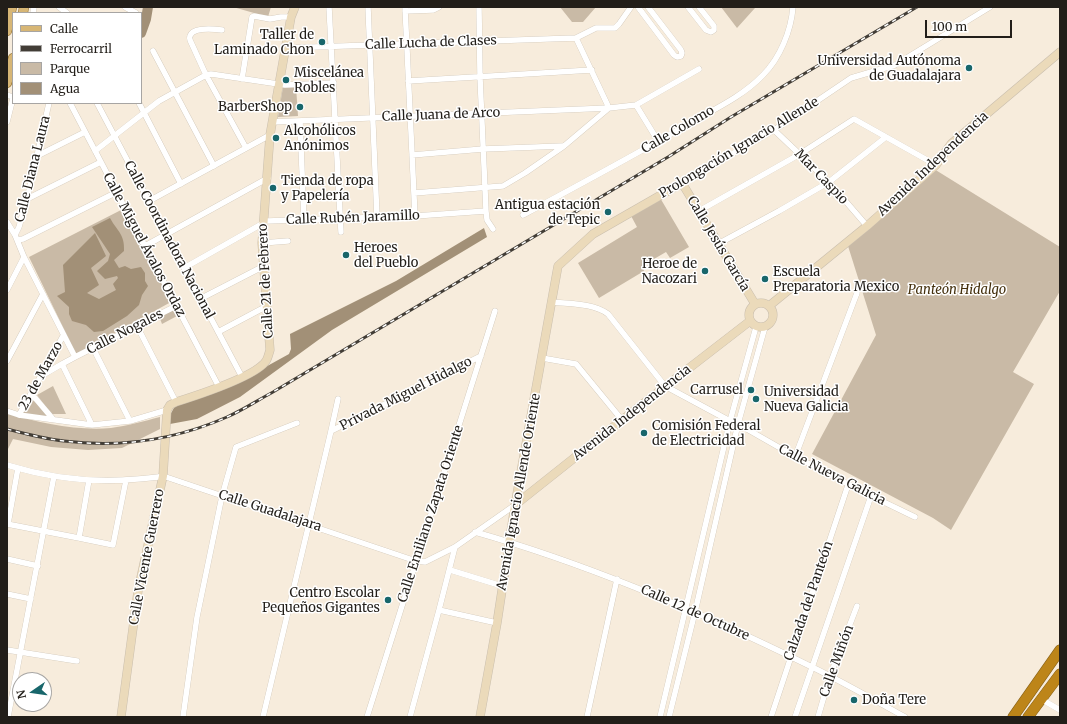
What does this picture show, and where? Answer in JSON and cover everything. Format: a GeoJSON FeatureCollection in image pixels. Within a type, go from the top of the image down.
{"type":"FeatureCollection","features":[{"type":"Feature","properties":{"kind":"highway"},"geometry":{"type":"LineString","coordinates":[[1013,717],[1060,650]]}},
{"type":"Feature","properties":{"kind":"highway"},"geometry":{"type":"LineString","coordinates":[[1028,717],[1060,674]]}},
{"type":"Feature","properties":{"kind":"main road"},"geometry":{"type":"LineString","coordinates":[[7,31],[12,7]]}},
{"type":"Feature","properties":{"kind":"main road","name":"Calle 21 de Febrero"},"geometry":{"type":"LineString","coordinates":[[167,410],[170,405],[176,402],[242,377],[259,368],[266,361],[270,350],[262,243],[263,223],[268,178],[270,135],[291,17],[295,7]]}},
{"type":"Feature","properties":{"kind":"main road","name":"Avenida Independencia"},"geometry":{"type":"LineString","coordinates":[[769,306],[867,226],[936,165],[950,144],[1060,52]]}},
{"type":"Feature","properties":{"kind":"main road"},"geometry":{"type":"LineString","coordinates":[[7,83],[12,63]]}},
{"type":"Feature","properties":{"kind":"main road","name":"Calle Jesús García"},"geometry":{"type":"LineString","coordinates":[[682,183],[755,304]]}},
{"type":"Feature","properties":{"kind":"main road","name":"Prolongación Ignacio Allende"},"geometry":{"type":"LineString","coordinates":[[558,266],[593,234],[682,183]]}},
{"type":"Feature","properties":{"kind":"main road","name":"Avenida Ignacio Allende Oriente"},"geometry":{"type":"LineString","coordinates":[[480,717],[497,623],[515,505],[558,266]]}},
{"type":"Feature","properties":{"kind":"main road"},"geometry":{"type":"LineString","coordinates":[[762,303],[769,306],[773,312],[773,320],[769,326],[765,327],[753,324],[749,314],[752,307],[755,304],[762,303]]}},
{"type":"Feature","properties":{"kind":"main road","name":"Avenida Independencia"},"geometry":{"type":"LineString","coordinates":[[515,505],[665,386],[753,324]]}},
{"type":"Feature","properties":{"kind":"main road","name":"Calle Vicente Guerrero"},"geometry":{"type":"LineString","coordinates":[[121,717],[138,591],[163,476],[167,410]]}},
{"type":"Feature","properties":{"kind":"street"},"geometry":{"type":"LineString","coordinates":[[125,7],[134,12]]}},
{"type":"Feature","properties":{"kind":"street"},"geometry":{"type":"LineString","coordinates":[[329,7],[341,232]]}},
{"type":"Feature","properties":{"kind":"street"},"geometry":{"type":"LineString","coordinates":[[368,7],[377,217]]}},
{"type":"Feature","properties":{"kind":"street"},"geometry":{"type":"LineString","coordinates":[[415,216],[405,9],[433,10],[440,7]]}},
{"type":"Feature","properties":{"kind":"street"},"geometry":{"type":"LineString","coordinates":[[479,7],[480,77],[483,113],[486,212],[487,220],[493,229]]}},
{"type":"Feature","properties":{"kind":"street"},"geometry":{"type":"LineString","coordinates":[[414,193],[503,186],[564,146],[609,108],[576,38],[594,29],[615,28],[620,24],[631,7]]}},
{"type":"Feature","properties":{"kind":"street"},"geometry":{"type":"LineString","coordinates":[[638,7],[674,55],[678,57],[681,56],[681,50],[648,7]]}},
{"type":"Feature","properties":{"kind":"street"},"geometry":{"type":"LineString","coordinates":[[688,7],[706,30],[711,32],[714,30],[713,25],[699,7]]}},
{"type":"Feature","properties":{"kind":"street","name":"Calle Colomo"},"geometry":{"type":"LineString","coordinates":[[523,216],[738,95],[763,75],[769,68],[785,40],[791,22],[793,7]]}},
{"type":"Feature","properties":{"kind":"street","name":"Prolongación Ignacio Allende"},"geometry":{"type":"LineString","coordinates":[[682,183],[774,130],[851,78],[895,66],[990,7]]}},
{"type":"Feature","properties":{"kind":"street"},"geometry":{"type":"LineString","coordinates":[[242,79],[251,19],[254,16],[270,19],[291,17]]}},
{"type":"Feature","properties":{"kind":"street"},"geometry":{"type":"LineString","coordinates":[[222,30],[204,28],[191,34],[189,37],[206,75],[246,148]]}},
{"type":"Feature","properties":{"kind":"street","name":"Calle Lucha de Clases"},"geometry":{"type":"LineString","coordinates":[[285,48],[576,38]]}},
{"type":"Feature","properties":{"kind":"street"},"geometry":{"type":"LineString","coordinates":[[153,51],[214,166]]}},
{"type":"Feature","properties":{"kind":"street"},"geometry":{"type":"LineString","coordinates":[[658,141],[636,105],[699,69]]}},
{"type":"Feature","properties":{"kind":"street"},"geometry":{"type":"LineString","coordinates":[[408,81],[592,70]]}},
{"type":"Feature","properties":{"kind":"street"},"geometry":{"type":"LineString","coordinates":[[95,151],[159,101],[206,75],[211,74],[279,85],[334,84]]}},
{"type":"Feature","properties":{"kind":"street"},"geometry":{"type":"LineString","coordinates":[[7,122],[12,101]]}},
{"type":"Feature","properties":{"kind":"street","name":"Calle Diana Laura"},"geometry":{"type":"LineString","coordinates":[[16,237],[50,104]]}},
{"type":"Feature","properties":{"kind":"street","name":"Calle Miguel Ávalos Ordaz"},"geometry":{"type":"LineString","coordinates":[[71,104],[219,386]]}},
{"type":"Feature","properties":{"kind":"street","name":"Calle Coordinadora Nacional"},"geometry":{"type":"LineString","coordinates":[[98,104],[242,377]]}},
{"type":"Feature","properties":{"kind":"street"},"geometry":{"type":"LineString","coordinates":[[140,104],[181,184]]}},
{"type":"Feature","properties":{"kind":"street","name":"Calle Juana de Arco"},"geometry":{"type":"LineString","coordinates":[[272,122],[609,108],[636,105]]}},
{"type":"Feature","properties":{"kind":"street"},"geometry":{"type":"LineString","coordinates":[[699,211],[800,154],[854,119],[936,165]]}},
{"type":"Feature","properties":{"kind":"street"},"geometry":{"type":"LineString","coordinates":[[300,121],[304,220]]}},
{"type":"Feature","properties":{"kind":"street","name":"Mar Caspio"},"geometry":{"type":"LineString","coordinates":[[774,130],[829,182],[867,226]]}},
{"type":"Feature","properties":{"kind":"street"},"geometry":{"type":"LineString","coordinates":[[37,156],[85,132]]}},
{"type":"Feature","properties":{"kind":"street"},"geometry":{"type":"LineString","coordinates":[[149,201],[270,135]]}},
{"type":"Feature","properties":{"kind":"street"},"geometry":{"type":"LineString","coordinates":[[718,244],[829,182],[886,137]]}},
{"type":"Feature","properties":{"kind":"street"},"geometry":{"type":"LineString","coordinates":[[412,155],[483,149],[564,146]]}},
{"type":"Feature","properties":{"kind":"street"},"geometry":{"type":"LineString","coordinates":[[26,199],[101,162]]}},
{"type":"Feature","properties":{"kind":"street"},"geometry":{"type":"LineString","coordinates":[[145,246],[268,178]]}},
{"type":"Feature","properties":{"kind":"street"},"geometry":{"type":"LineString","coordinates":[[16,237],[23,239],[116,192]]}},
{"type":"Feature","properties":{"kind":"street","name":"Calle Rubén Jaramillo"},"geometry":{"type":"LineString","coordinates":[[184,268],[267,221],[486,212]]}},
{"type":"Feature","properties":{"kind":"street"},"geometry":{"type":"LineString","coordinates":[[7,222],[16,237],[24,257],[75,357]]}},
{"type":"Feature","properties":{"kind":"street"},"geometry":{"type":"LineString","coordinates":[[262,243],[288,241]]}},
{"type":"Feature","properties":{"kind":"street"},"geometry":{"type":"LineString","coordinates":[[7,290],[24,257]]}},
{"type":"Feature","properties":{"kind":"street"},"geometry":{"type":"LineString","coordinates":[[200,299],[264,266]]}},
{"type":"Feature","properties":{"kind":"street"},"geometry":{"type":"LineString","coordinates":[[795,457],[857,293]]}},
{"type":"Feature","properties":{"kind":"street"},"geometry":{"type":"LineString","coordinates":[[7,361],[43,294]]}},
{"type":"Feature","properties":{"kind":"street"},"geometry":{"type":"LineString","coordinates":[[552,302],[591,307],[608,314],[665,386]]}},
{"type":"Feature","properties":{"kind":"street","name":"Calle Nogales"},"geometry":{"type":"LineString","coordinates":[[43,375],[75,357],[176,306]]}},
{"type":"Feature","properties":{"kind":"street"},"geometry":{"type":"LineString","coordinates":[[218,332],[267,306]]}},
{"type":"Feature","properties":{"kind":"street","name":"Calle Emiliano Zapata Oriente"},"geometry":{"type":"LineString","coordinates":[[367,717],[495,311]]}},
{"type":"Feature","properties":{"kind":"street"},"geometry":{"type":"LineString","coordinates":[[660,717],[687,609],[753,324]]}},
{"type":"Feature","properties":{"kind":"street"},"geometry":{"type":"LineString","coordinates":[[137,326],[176,402]]}},
{"type":"Feature","properties":{"kind":"street"},"geometry":{"type":"LineString","coordinates":[[669,717],[695,612],[738,424],[765,327]]}},
{"type":"Feature","properties":{"kind":"street","name":"23 de Marzo"},"geometry":{"type":"LineString","coordinates":[[19,415],[43,375],[63,336]]}},
{"type":"Feature","properties":{"kind":"street"},"geometry":{"type":"LineString","coordinates":[[93,348],[130,421]]}},
{"type":"Feature","properties":{"kind":"street","name":"Privada Miguel Hidalgo"},"geometry":{"type":"LineString","coordinates":[[331,431],[481,356]]}},
{"type":"Feature","properties":{"kind":"street"},"geometry":{"type":"LineString","coordinates":[[542,358],[576,364],[622,420]]}},
{"type":"Feature","properties":{"kind":"street"},"geometry":{"type":"LineString","coordinates":[[62,364],[92,425]]}},
{"type":"Feature","properties":{"kind":"street","name":"Calle Nueva Galicia"},"geometry":{"type":"LineString","coordinates":[[665,386],[738,424],[795,457],[848,485],[915,517]]}},
{"type":"Feature","properties":{"kind":"street"},"geometry":{"type":"LineString","coordinates":[[31,395],[36,398],[53,419]]}},
{"type":"Feature","properties":{"kind":"street"},"geometry":{"type":"LineString","coordinates":[[263,717],[338,399]]}},
{"type":"Feature","properties":{"kind":"street"},"geometry":{"type":"LineString","coordinates":[[7,411],[19,415],[92,425],[130,421],[167,410]]}},
{"type":"Feature","properties":{"kind":"street"},"geometry":{"type":"LineString","coordinates":[[183,717],[197,617],[222,496],[236,447],[298,423]]}},
{"type":"Feature","properties":{"kind":"street","name":"Calle Guadalajara"},"geometry":{"type":"LineString","coordinates":[[7,465],[54,476],[89,480],[126,480],[163,476],[416,561]]}},
{"type":"Feature","properties":{"kind":"street"},"geometry":{"type":"LineString","coordinates":[[18,468],[7,524],[113,546],[126,480]]}},
{"type":"Feature","properties":{"kind":"street"},"geometry":{"type":"LineString","coordinates":[[8,717],[54,476]]}},
{"type":"Feature","properties":{"kind":"street"},"geometry":{"type":"LineString","coordinates":[[79,538],[89,480]]}},
{"type":"Feature","properties":{"kind":"street","name":"Calzada del Panteón"},"geometry":{"type":"LineString","coordinates":[[771,717],[848,485]]}},
{"type":"Feature","properties":{"kind":"street","name":"Calzada del Panteón"},"geometry":{"type":"LineString","coordinates":[[795,717],[871,496]]}},
{"type":"Feature","properties":{"kind":"street"},"geometry":{"type":"LineString","coordinates":[[416,561],[425,562],[455,547],[515,505]]}},
{"type":"Feature","properties":{"kind":"street","name":"Calle 12 de Octubre"},"geometry":{"type":"LineString","coordinates":[[475,532],[564,559],[695,612],[812,667],[905,717]]}},
{"type":"Feature","properties":{"kind":"street"},"geometry":{"type":"LineString","coordinates":[[410,717],[455,547]]}},
{"type":"Feature","properties":{"kind":"street"},"geometry":{"type":"LineString","coordinates":[[7,559],[38,566]]}},
{"type":"Feature","properties":{"kind":"street"},"geometry":{"type":"LineString","coordinates":[[450,570],[502,586]]}},
{"type":"Feature","properties":{"kind":"street"},"geometry":{"type":"LineString","coordinates":[[587,717],[616,579]]}},
{"type":"Feature","properties":{"kind":"street"},"geometry":{"type":"LineString","coordinates":[[7,594],[31,599]]}},
{"type":"Feature","properties":{"kind":"street","name":"Calle Miñón"},"geometry":{"type":"LineString","coordinates":[[818,717],[830,676],[857,606]]}},
{"type":"Feature","properties":{"kind":"street"},"geometry":{"type":"LineString","coordinates":[[439,610],[497,623]]}},
{"type":"Feature","properties":{"kind":"street"},"geometry":{"type":"LineString","coordinates":[[7,650],[77,661]]}},
{"type":"Feature","properties":{"kind":"street"},"geometry":{"type":"LineString","coordinates":[[1041,699],[1060,710]]}},
{"type":"Feature","properties":{"kind":"green space"},"geometry":{"type":"Polygon","coordinates":[[[233,7],[271,7],[268,17],[233,7]]]}},
{"type":"Feature","properties":{"kind":"green space"},"geometry":{"type":"Polygon","coordinates":[[[560,7],[596,7],[583,22],[572,22],[560,7]]]}},
{"type":"Feature","properties":{"kind":"green space"},"geometry":{"type":"Polygon","coordinates":[[[721,7],[755,7],[755,8],[737,28],[721,7]]]}},
{"type":"Feature","properties":{"kind":"green space"},"geometry":{"type":"Polygon","coordinates":[[[296,86],[298,116],[278,117],[283,87],[296,86]]]}},
{"type":"Feature","properties":{"kind":"green space","name":"Panteón Hidalgo"},"geometry":{"type":"Polygon","coordinates":[[[934,169],[1060,247],[1060,291],[1013,372],[1034,384],[951,530],[933,518],[812,454],[876,335],[848,246],[934,169]]]}},
{"type":"Feature","properties":{"kind":"green space"},"geometry":{"type":"Polygon","coordinates":[[[659,196],[689,247],[670,258],[666,252],[642,266],[644,271],[599,298],[578,263],[637,227],[630,214],[659,196]]]}},
{"type":"Feature","properties":{"kind":"green space"},"geometry":{"type":"Polygon","coordinates":[[[123,209],[171,302],[76,354],[29,257],[123,209]]]}},
{"type":"Feature","properties":{"kind":"green space"},"geometry":{"type":"Polygon","coordinates":[[[173,309],[177,316],[162,324],[159,316],[173,309]]]}},
{"type":"Feature","properties":{"kind":"green space"},"geometry":{"type":"Polygon","coordinates":[[[53,386],[66,414],[51,414],[37,395],[53,386]]]}},
{"type":"Feature","properties":{"kind":"green space"},"geometry":{"type":"Polygon","coordinates":[[[31,397],[50,418],[21,414],[31,397]]]}},
{"type":"Feature","properties":{"kind":"green space"},"geometry":{"type":"Polygon","coordinates":[[[7,413],[45,423],[98,429],[117,427],[160,417],[160,429],[122,448],[88,450],[51,447],[13,439],[7,451],[7,413]]]}},
{"type":"Feature","properties":{"kind":"water"},"geometry":{"type":"Polygon","coordinates":[[[110,218],[120,233],[124,245],[124,251],[114,260],[119,268],[125,266],[131,269],[141,267],[145,273],[145,281],[148,286],[142,295],[139,305],[127,316],[103,331],[94,332],[86,325],[72,321],[69,314],[69,307],[57,296],[65,292],[63,265],[95,233],[106,256],[91,268],[99,285],[87,293],[99,299],[116,290],[113,284],[118,278],[117,276],[105,279],[97,271],[108,261],[110,254],[92,227],[110,218]]]}},
{"type":"Feature","properties":{"kind":"water"},"geometry":{"type":"Polygon","coordinates":[[[484,228],[487,237],[332,330],[240,397],[197,419],[170,424],[170,415],[175,406],[251,375],[289,354],[291,349],[290,334],[396,281],[484,228]]]}},
{"type":"Feature","properties":{"kind":"waterway"},"geometry":{"type":"LineString","coordinates":[[142,30],[148,7]]}},
{"type":"Feature","properties":{"kind":"railway"},"geometry":{"type":"LineString","coordinates":[[7,429],[43,438],[64,441],[85,443],[127,443],[168,437],[207,425],[233,414],[273,392],[668,157],[731,117],[917,7]]}},
{"type":"Feature","properties":{"kind":"place","name":"Taller de Laminado Chon"},"geometry":{"type":"Point","coordinates":[322,42]}},
{"type":"Feature","properties":{"kind":"place","name":"Universidad Autónoma de Guadalajara"},"geometry":{"type":"Point","coordinates":[969,68]}},
{"type":"Feature","properties":{"kind":"place","name":"Miscelánea Robles"},"geometry":{"type":"Point","coordinates":[286,80]}},
{"type":"Feature","properties":{"kind":"place","name":"BarberShop"},"geometry":{"type":"Point","coordinates":[300,107]}},
{"type":"Feature","properties":{"kind":"place","name":"Alcohólicos Anónimos"},"geometry":{"type":"Point","coordinates":[276,138]}},
{"type":"Feature","properties":{"kind":"place","name":"Tienda de ropa y Papelería"},"geometry":{"type":"Point","coordinates":[273,188]}},
{"type":"Feature","properties":{"kind":"place","name":"Antigua estación de Tepic"},"geometry":{"type":"Point","coordinates":[608,212]}},
{"type":"Feature","properties":{"kind":"place","name":"Heroes del Pueblo"},"geometry":{"type":"Point","coordinates":[346,255]}},
{"type":"Feature","properties":{"kind":"place","name":"Heroe de Nacozari"},"geometry":{"type":"Point","coordinates":[705,271]}},
{"type":"Feature","properties":{"kind":"place","name":"Escuela Preparatoria Mexico"},"geometry":{"type":"Point","coordinates":[765,279]}},
{"type":"Feature","properties":{"kind":"place","name":"Carrusel"},"geometry":{"type":"Point","coordinates":[751,390]}},
{"type":"Feature","properties":{"kind":"place","name":"Universidad Nueva Galicia"},"geometry":{"type":"Point","coordinates":[756,399]}},
{"type":"Feature","properties":{"kind":"place","name":"Comisión Federal de Electricidad"},"geometry":{"type":"Point","coordinates":[644,433]}},
{"type":"Feature","properties":{"kind":"place","name":"Centro Escolar Pequeños Gigantes"},"geometry":{"type":"Point","coordinates":[388,600]}},
{"type":"Feature","properties":{"kind":"place","name":"Doña Tere"},"geometry":{"type":"Point","coordinates":[854,700]}}]}
